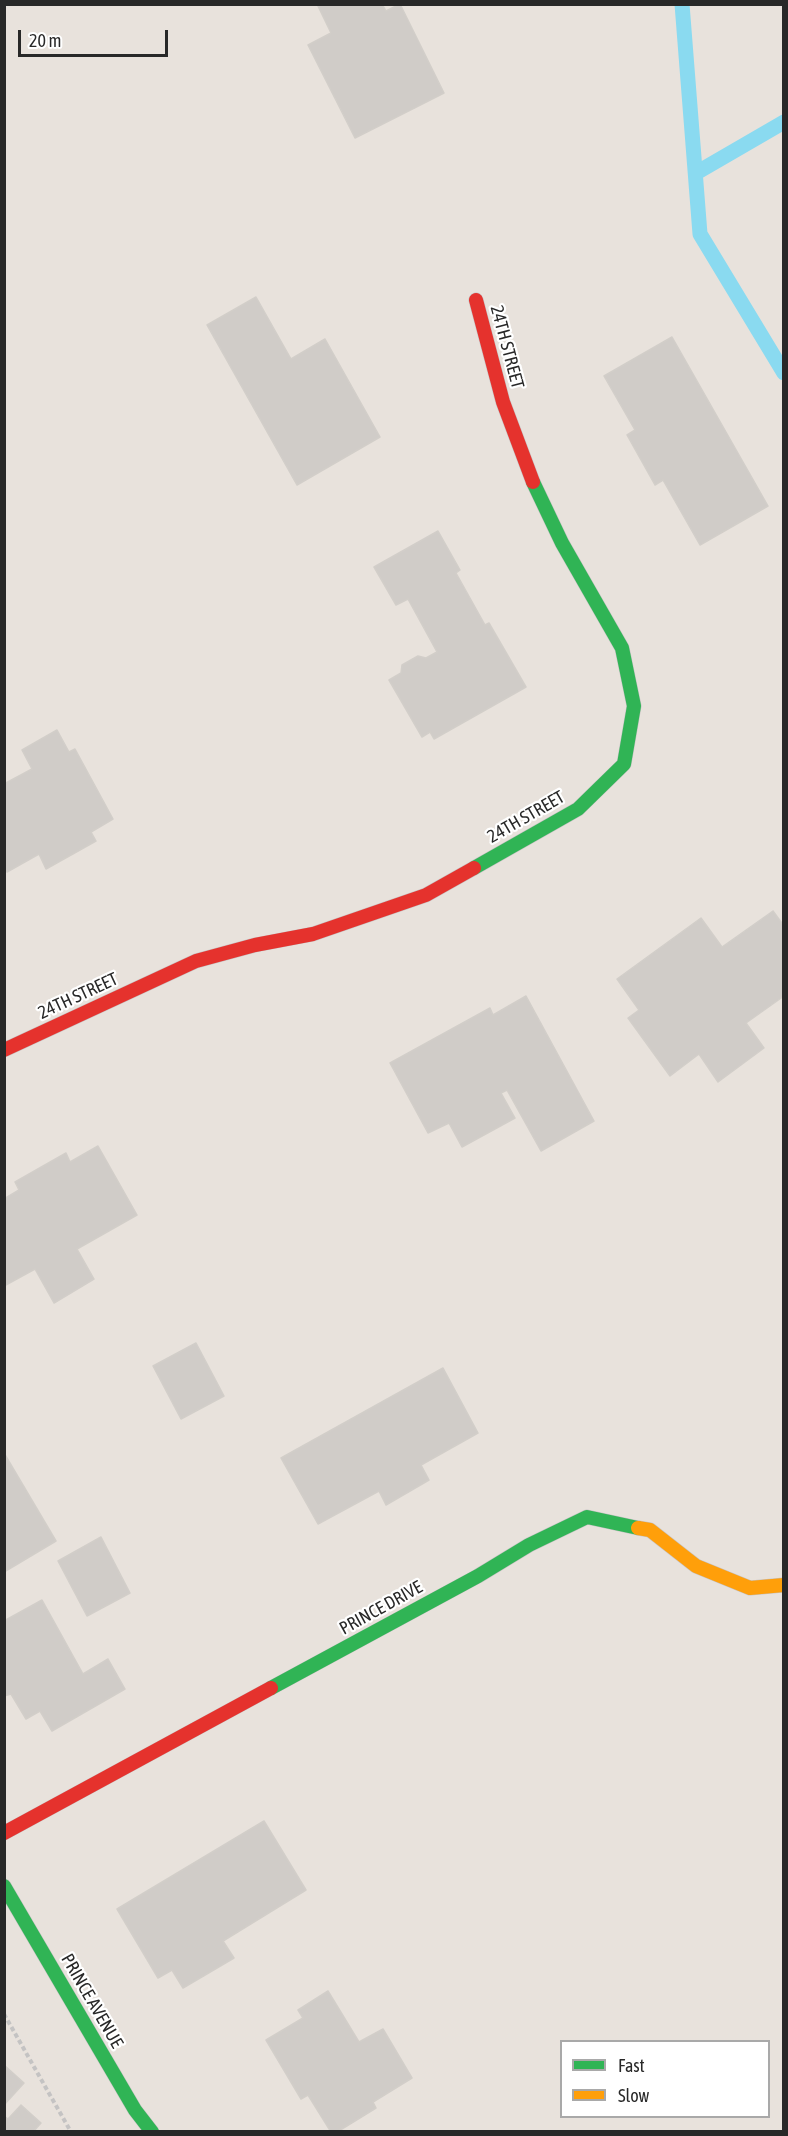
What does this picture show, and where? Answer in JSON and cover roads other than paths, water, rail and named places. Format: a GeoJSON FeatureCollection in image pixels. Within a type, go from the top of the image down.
{"type":"FeatureCollection","features":[{"type":"Feature","properties":{"kind":"street","name":"24TH STREET"},"geometry":{"type":"LineString","coordinates":[[4,1050],[196,961],[255,945],[313,934],[426,895],[578,809],[624,764],[634,706],[622,648],[562,543],[530,476],[503,402],[476,300]]}},
{"type":"Feature","properties":{"kind":"street","name":"PRINCE DRIVE"},"geometry":{"type":"LineString","coordinates":[[4,1833],[468,1581],[529,1545],[587,1517],[650,1530],[696,1566],[750,1588],[783,1586]]}},
{"type":"Feature","properties":{"kind":"street","name":"PRINCE AVENUE"},"geometry":{"type":"LineString","coordinates":[[4,1886],[135,2110],[152,2132]]}},
{"type":"Feature","properties":{"kind":"waterway"},"geometry":{"type":"LineString","coordinates":[[682,4],[700,234],[784,373]]}},
{"type":"Feature","properties":{"kind":"waterway"},"geometry":{"type":"LineString","coordinates":[[696,173],[784,122]]}}]}
